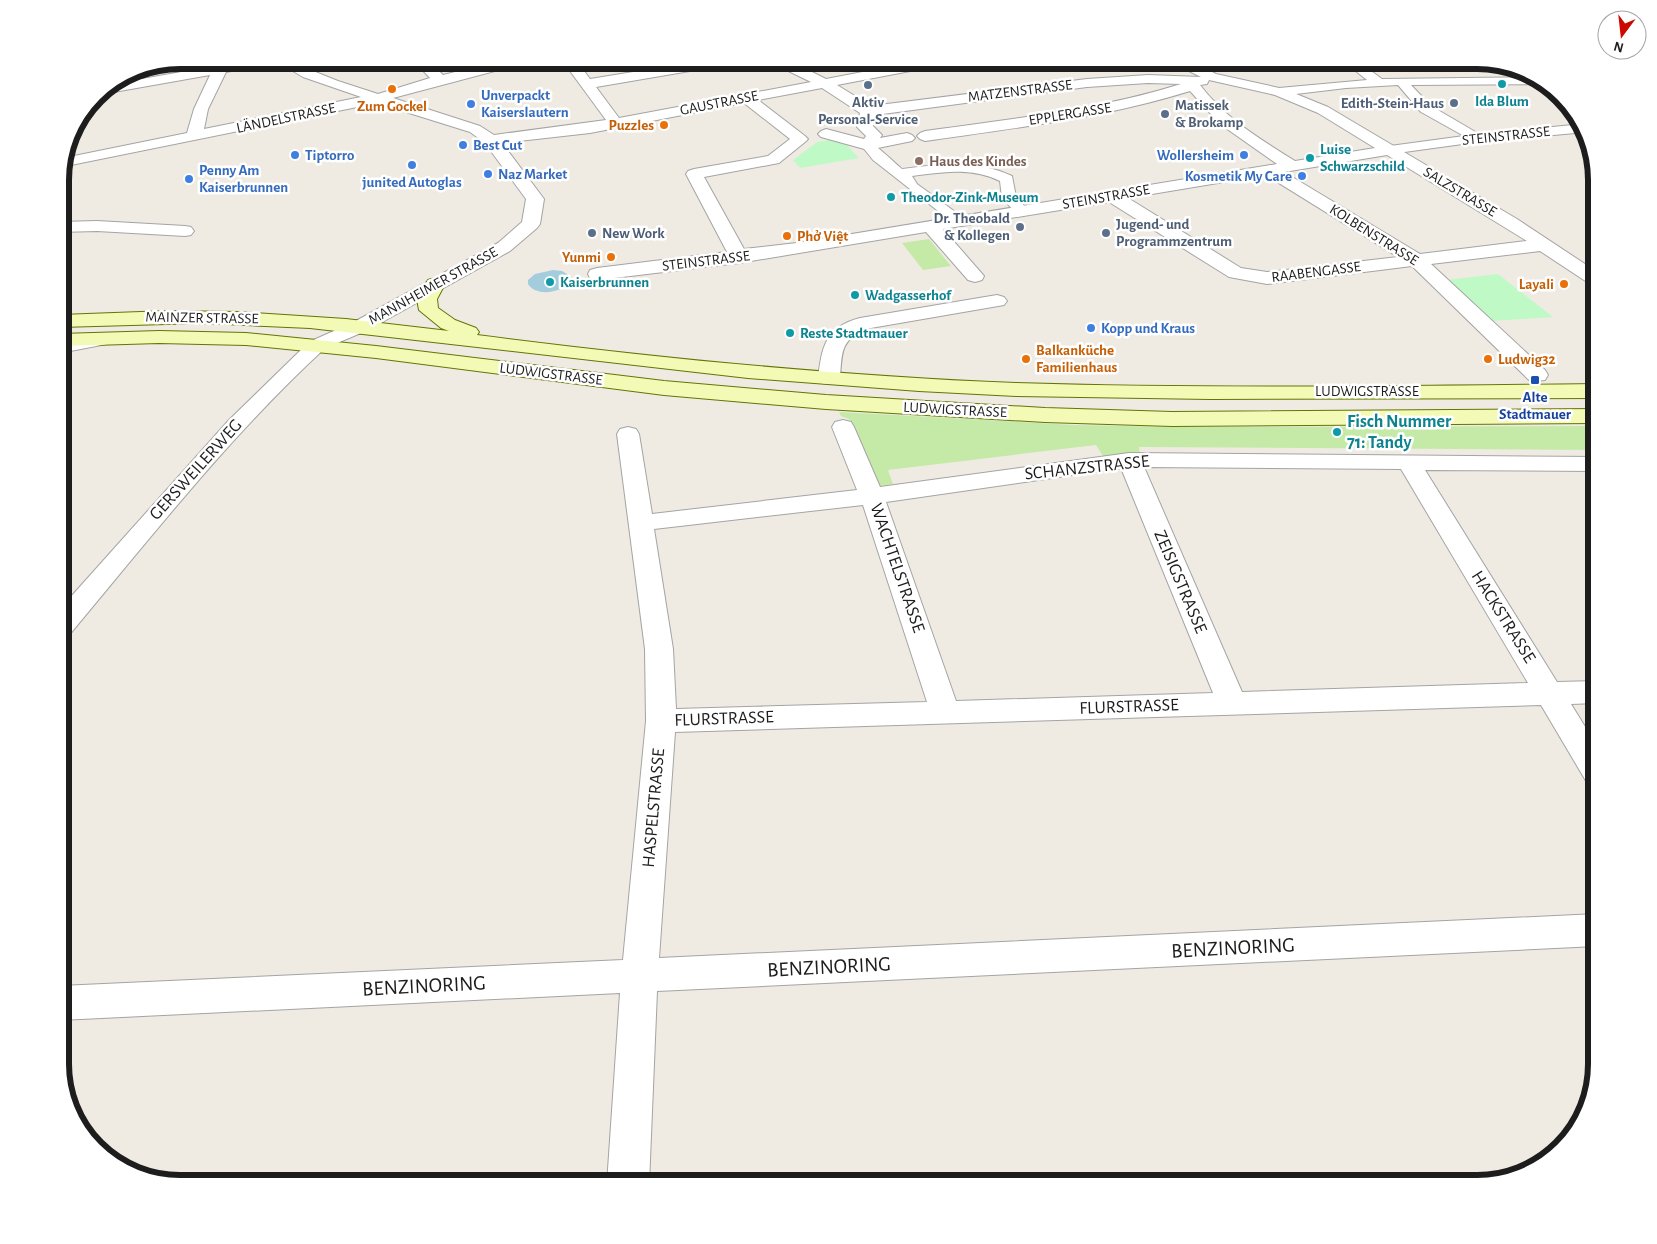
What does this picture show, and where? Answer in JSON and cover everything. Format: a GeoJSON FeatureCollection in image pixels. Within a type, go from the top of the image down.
{"type":"FeatureCollection","features":[{"type":"Feature","properties":{"kind":"main road"},"geometry":{"type":"LineString","coordinates":[[435,284],[427,299],[429,310],[448,324],[498,344]]}},
{"type":"Feature","properties":{"kind":"main road","name":"MAINZER STRASSE"},"geometry":{"type":"LineString","coordinates":[[69,321],[171,316],[260,318],[352,326]]}},
{"type":"Feature","properties":{"kind":"main road","name":"LUDWIGSTRASSE"},"geometry":{"type":"LineString","coordinates":[[352,326],[598,356],[829,378],[1021,389],[1145,392],[1588,391]]}},
{"type":"Feature","properties":{"kind":"main road","name":"MAINZER STRASSE"},"geometry":{"type":"LineString","coordinates":[[69,340],[159,337],[246,339],[316,346]]}},
{"type":"Feature","properties":{"kind":"main road","name":"LUDWIGSTRASSE"},"geometry":{"type":"LineString","coordinates":[[316,346],[664,388],[940,410],[1172,419],[1588,416]]}},
{"type":"Feature","properties":{"kind":"street"},"geometry":{"type":"LineString","coordinates":[[118,88],[225,69]]}},
{"type":"Feature","properties":{"kind":"street"},"geometry":{"type":"LineString","coordinates":[[299,69],[308,74],[475,129],[491,140],[536,199],[535,209]]}},
{"type":"Feature","properties":{"kind":"street"},"geometry":{"type":"LineString","coordinates":[[429,69],[440,80]]}},
{"type":"Feature","properties":{"kind":"street","name":"LÄNDELSTRASSE"},"geometry":{"type":"LineString","coordinates":[[71,161],[379,98],[484,69]]}},
{"type":"Feature","properties":{"kind":"street"},"geometry":{"type":"LineString","coordinates":[[577,69],[615,123]]}},
{"type":"Feature","properties":{"kind":"street"},"geometry":{"type":"LineString","coordinates":[[588,84],[677,69]]}},
{"type":"Feature","properties":{"kind":"street"},"geometry":{"type":"LineString","coordinates":[[795,69],[824,83],[868,111],[865,127]]}},
{"type":"Feature","properties":{"kind":"street","name":"GAUSTRASSE"},"geometry":{"type":"LineString","coordinates":[[491,140],[615,123],[899,69]]}},
{"type":"Feature","properties":{"kind":"street","name":"SALZSTRASSE"},"geometry":{"type":"LineString","coordinates":[[1188,69],[1202,81],[1279,92],[1323,110],[1588,270]]}},
{"type":"Feature","properties":{"kind":"street"},"geometry":{"type":"LineString","coordinates":[[1360,69],[1377,81]]}},
{"type":"Feature","properties":{"kind":"street"},"geometry":{"type":"LineString","coordinates":[[194,136],[201,109],[220,70]]}},
{"type":"Feature","properties":{"kind":"street"},"geometry":{"type":"LineString","coordinates":[[136,78],[139,84]]}},
{"type":"Feature","properties":{"kind":"street","name":"MATZENSTRASSE"},"geometry":{"type":"LineString","coordinates":[[868,111],[1087,83],[1148,79],[1202,81]]}},
{"type":"Feature","properties":{"kind":"street"},"geometry":{"type":"LineString","coordinates":[[1401,80],[1426,109],[1477,138]]}},
{"type":"Feature","properties":{"kind":"street"},"geometry":{"type":"LineString","coordinates":[[1202,81],[1204,101],[1219,116],[1290,165]]}},
{"type":"Feature","properties":{"kind":"street","name":"EPPLERGASSE"},"geometry":{"type":"LineString","coordinates":[[925,136],[1109,109],[1160,96],[1202,81]]}},
{"type":"Feature","properties":{"kind":"street"},"geometry":{"type":"LineString","coordinates":[[1279,92],[1324,85],[1377,81],[1528,81]]}},
{"type":"Feature","properties":{"kind":"street"},"geometry":{"type":"LineString","coordinates":[[746,98],[800,140]]}},
{"type":"Feature","properties":{"kind":"street"},"geometry":{"type":"LineString","coordinates":[[739,257],[694,174],[773,160],[800,140],[865,127]]}},
{"type":"Feature","properties":{"kind":"street"},"geometry":{"type":"LineString","coordinates":[[865,127],[874,135],[868,145]]}},
{"type":"Feature","properties":{"kind":"street","name":"STEINSTRASSE"},"geometry":{"type":"LineString","coordinates":[[597,274],[739,257],[931,227],[1290,165],[1390,150],[1477,138],[1576,129]]}},
{"type":"Feature","properties":{"kind":"street"},"geometry":{"type":"LineString","coordinates":[[826,134],[868,145],[907,138]]}},
{"type":"Feature","properties":{"kind":"street"},"geometry":{"type":"LineString","coordinates":[[868,145],[878,157],[961,222]]}},
{"type":"Feature","properties":{"kind":"street"},"geometry":{"type":"LineString","coordinates":[[899,174],[958,166],[994,172],[1007,179],[1009,198],[1022,211]]}},
{"type":"Feature","properties":{"kind":"street","name":"KOLBENSTRASSE"},"geometry":{"type":"LineString","coordinates":[[1267,169],[1416,259],[1537,375]]}},
{"type":"Feature","properties":{"kind":"street","name":"RAABENGASSE"},"geometry":{"type":"LineString","coordinates":[[1112,196],[1236,273],[1267,278],[1542,244]]}},
{"type":"Feature","properties":{"kind":"street","name":"MANNHEIMER STRASSE"},"geometry":{"type":"LineString","coordinates":[[316,346],[435,284],[517,238],[531,224],[535,209]]}},
{"type":"Feature","properties":{"kind":"street","name":"MANNHEIMER STRASSE"},"geometry":{"type":"LineString","coordinates":[[352,326],[380,300],[520,221],[535,209]]}},
{"type":"Feature","properties":{"kind":"street"},"geometry":{"type":"LineString","coordinates":[[69,227],[97,226],[185,231]]}},
{"type":"Feature","properties":{"kind":"street"},"geometry":{"type":"LineString","coordinates":[[931,227],[975,276]]}},
{"type":"Feature","properties":{"kind":"street"},"geometry":{"type":"LineString","coordinates":[[829,378],[834,345],[839,335],[851,328],[860,324],[997,301]]}},
{"type":"Feature","properties":{"kind":"street"},"geometry":{"type":"LineString","coordinates":[[69,345],[110,338]]}},
{"type":"Feature","properties":{"kind":"street","name":"GERSWEILERWEG"},"geometry":{"type":"LineString","coordinates":[[69,616],[229,432],[290,369],[316,346]]}},
{"type":"Feature","properties":{"kind":"street","name":"WACHTELSTRASSE"},"geometry":{"type":"LineString","coordinates":[[843,427],[872,496],[945,712]]}},
{"type":"Feature","properties":{"kind":"street","name":"HASPELSTRASSE"},"geometry":{"type":"LineString","coordinates":[[628,434],[659,649],[661,721],[636,1012],[628,1175]]}},
{"type":"Feature","properties":{"kind":"street","name":"SCHANZSTRASSE"},"geometry":{"type":"LineString","coordinates":[[640,523],[872,496],[1129,460],[1588,464]]}},
{"type":"Feature","properties":{"kind":"street","name":"ZEISIGSTRASSE"},"geometry":{"type":"LineString","coordinates":[[1129,460],[1232,704]]}},
{"type":"Feature","properties":{"kind":"street","name":"HACKSTRASSE"},"geometry":{"type":"LineString","coordinates":[[1408,462],[1588,758]]}},
{"type":"Feature","properties":{"kind":"street","name":"FLURSTRASSE"},"geometry":{"type":"LineString","coordinates":[[661,721],[1588,692]]}},
{"type":"Feature","properties":{"kind":"street","name":"BENZINORING"},"geometry":{"type":"LineString","coordinates":[[69,1004],[1588,930]]}},
{"type":"Feature","properties":{"kind":"green space"},"geometry":{"type":"Polygon","coordinates":[[[830,140],[846,144],[859,158],[800,168],[793,160],[817,142],[830,140]]]}},
{"type":"Feature","properties":{"kind":"green space"},"geometry":{"type":"Polygon","coordinates":[[[929,239],[951,266],[923,270],[902,243],[929,239]]]}},
{"type":"Feature","properties":{"kind":"green space"},"geometry":{"type":"Polygon","coordinates":[[[1498,274],[1553,317],[1492,321],[1446,280],[1498,274]]]}},
{"type":"Feature","properties":{"kind":"green space"},"geometry":{"type":"Polygon","coordinates":[[[839,412],[1075,425],[1176,427],[1588,426],[1588,450],[1139,447],[1140,454],[1103,456],[1096,445],[888,470],[893,484],[872,487],[852,425],[849,419],[841,416],[839,412]]]}},
{"type":"Feature","properties":{"kind":"water","name":"Kaiserbrunnen"},"geometry":{"type":"Polygon","coordinates":[[[553,270],[562,271],[572,277],[572,281],[563,288],[550,292],[537,291],[528,284],[528,280],[535,274],[553,270]]]}},
{"type":"Feature","properties":{"kind":"place","name":"Ida Blum"},"geometry":{"type":"Point","coordinates":[1502,84]}},
{"type":"Feature","properties":{"kind":"place","name":"Aktiv Personal-Service"},"geometry":{"type":"Point","coordinates":[868,85]}},
{"type":"Feature","properties":{"kind":"place","name":"Zum Gockel"},"geometry":{"type":"Point","coordinates":[392,89]}},
{"type":"Feature","properties":{"kind":"place","name":"Edith-Stein-Haus"},"geometry":{"type":"Point","coordinates":[1454,103]}},
{"type":"Feature","properties":{"kind":"place","name":"Unverpackt Kaiserslautern"},"geometry":{"type":"Point","coordinates":[471,104]}},
{"type":"Feature","properties":{"kind":"place","name":"Matissek & Brokamp"},"geometry":{"type":"Point","coordinates":[1165,114]}},
{"type":"Feature","properties":{"kind":"place","name":"Puzzles"},"geometry":{"type":"Point","coordinates":[664,125]}},
{"type":"Feature","properties":{"kind":"place","name":"Best Cut"},"geometry":{"type":"Point","coordinates":[463,145]}},
{"type":"Feature","properties":{"kind":"place","name":"Tiptorro"},"geometry":{"type":"Point","coordinates":[295,155]}},
{"type":"Feature","properties":{"kind":"place","name":"Wollersheim"},"geometry":{"type":"Point","coordinates":[1244,155]}},
{"type":"Feature","properties":{"kind":"place","name":"Luise Schwarzschild"},"geometry":{"type":"Point","coordinates":[1310,158]}},
{"type":"Feature","properties":{"kind":"place","name":"Haus des Kindes"},"geometry":{"type":"Point","coordinates":[919,161]}},
{"type":"Feature","properties":{"kind":"place","name":"junited Autoglas"},"geometry":{"type":"Point","coordinates":[412,165]}},
{"type":"Feature","properties":{"kind":"place","name":"Naz Market"},"geometry":{"type":"Point","coordinates":[488,174]}},
{"type":"Feature","properties":{"kind":"place","name":"Kosmetik My Care"},"geometry":{"type":"Point","coordinates":[1302,176]}},
{"type":"Feature","properties":{"kind":"place","name":"Penny Am Kaiserbrunnen"},"geometry":{"type":"Point","coordinates":[189,179]}},
{"type":"Feature","properties":{"kind":"place","name":"Theodor-Zink-Museum"},"geometry":{"type":"Point","coordinates":[891,197]}},
{"type":"Feature","properties":{"kind":"place","name":"Dr. Theobald & Kollegen"},"geometry":{"type":"Point","coordinates":[1020,227]}},
{"type":"Feature","properties":{"kind":"place","name":"New Work"},"geometry":{"type":"Point","coordinates":[592,233]}},
{"type":"Feature","properties":{"kind":"place","name":"Jugend- und Programmzentrum"},"geometry":{"type":"Point","coordinates":[1106,233]}},
{"type":"Feature","properties":{"kind":"place","name":"Phở Việt"},"geometry":{"type":"Point","coordinates":[787,236]}},
{"type":"Feature","properties":{"kind":"place","name":"Yunmi"},"geometry":{"type":"Point","coordinates":[611,257]}},
{"type":"Feature","properties":{"kind":"place","name":"Kaiserbrunnen"},"geometry":{"type":"Point","coordinates":[550,282]}},
{"type":"Feature","properties":{"kind":"place","name":"Layali"},"geometry":{"type":"Point","coordinates":[1564,284]}},
{"type":"Feature","properties":{"kind":"place","name":"Wadgasserhof"},"geometry":{"type":"Point","coordinates":[855,295]}},
{"type":"Feature","properties":{"kind":"place","name":"Kopp und Kraus"},"geometry":{"type":"Point","coordinates":[1091,328]}},
{"type":"Feature","properties":{"kind":"place","name":"Reste Stadtmauer"},"geometry":{"type":"Point","coordinates":[790,333]}},
{"type":"Feature","properties":{"kind":"place","name":"Balkanküche Familienhaus"},"geometry":{"type":"Point","coordinates":[1026,359]}},
{"type":"Feature","properties":{"kind":"place","name":"Ludwig32"},"geometry":{"type":"Point","coordinates":[1488,359]}},
{"type":"Feature","properties":{"kind":"place","name":"Alte Stadtmauer"},"geometry":{"type":"Point","coordinates":[1535,380]}},
{"type":"Feature","properties":{"kind":"place","name":"Fisch Nummer 71: Tandy"},"geometry":{"type":"Point","coordinates":[1337,432]}}]}
